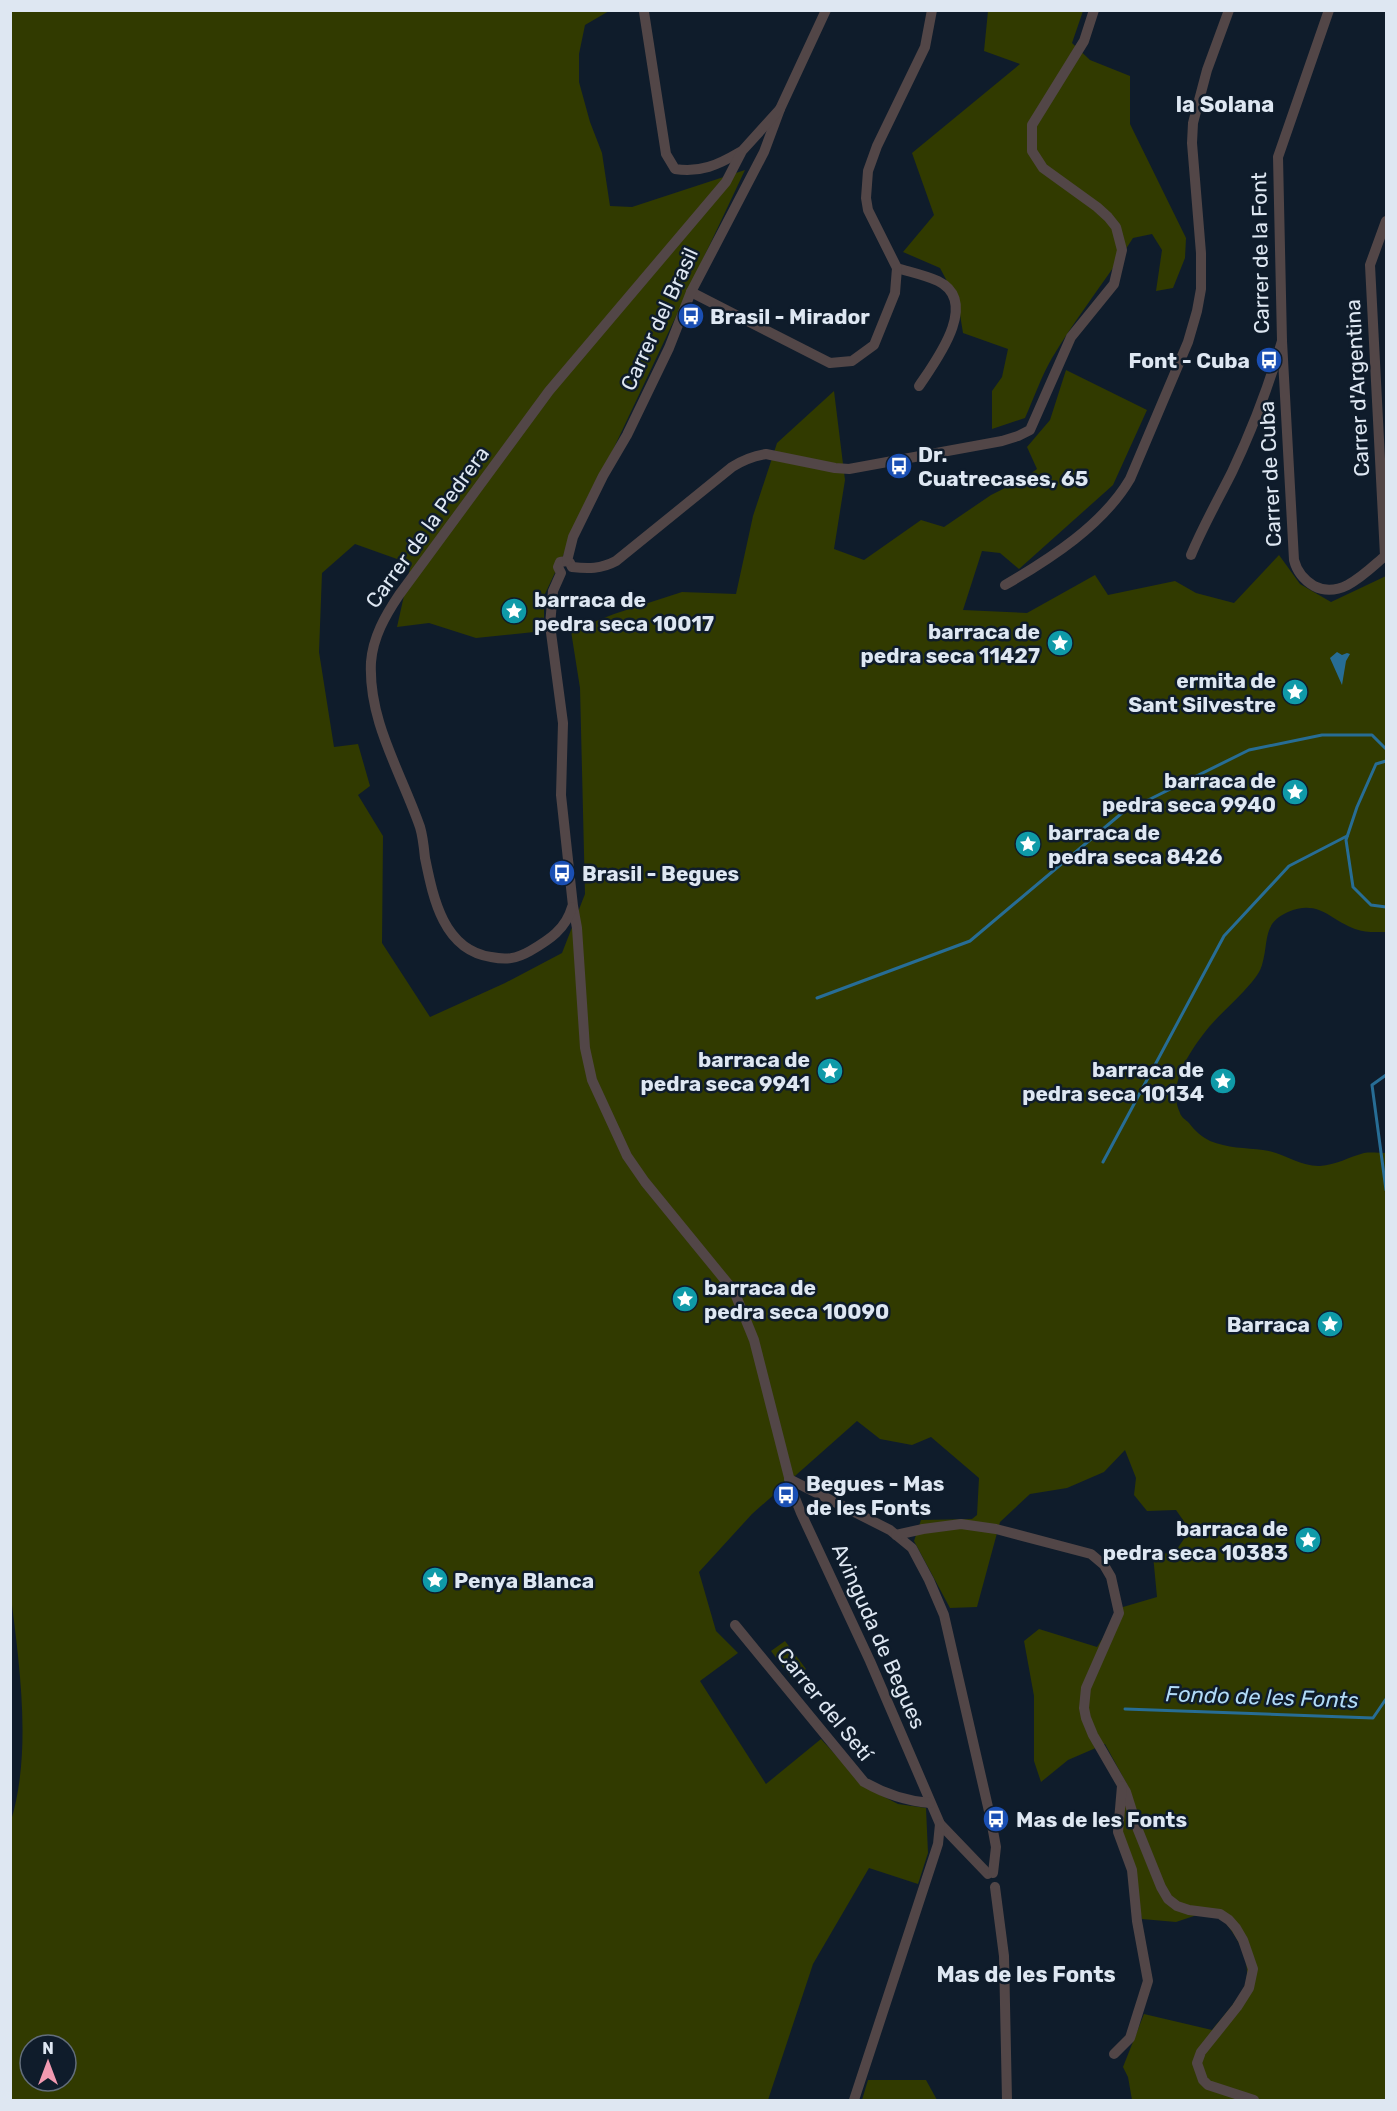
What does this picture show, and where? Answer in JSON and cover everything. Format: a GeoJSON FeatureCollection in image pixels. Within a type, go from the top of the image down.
{"type":"FeatureCollection","features":[{"type":"Feature","properties":{"kind":"street","name":"Carrer del Brasil"},"geometry":{"type":"LineString","coordinates":[[573,906],[561,795],[563,723],[550,625],[553,591],[561,573],[558,570],[559,564],[562,561],[569,564],[573,537],[603,476],[627,435],[669,348],[691,292],[764,152],[780,109],[826,10]]}},
{"type":"Feature","properties":{"kind":"street"},"geometry":{"type":"LineString","coordinates":[[691,292],[830,363],[852,361],[874,345],[895,293],[897,268],[868,210],[866,198],[868,171],[877,146],[924,47],[932,10]]}},
{"type":"Feature","properties":{"kind":"street"},"geometry":{"type":"LineString","coordinates":[[569,564],[599,568],[616,561],[732,467],[746,459],[766,454],[835,468],[861,468],[1002,441],[1030,430],[1071,337],[1114,284],[1122,250],[1116,227],[1108,217],[1043,168],[1035,160],[1030,145],[1032,125],[1084,41],[1094,10]]}},
{"type":"Feature","properties":{"kind":"street"},"geometry":{"type":"LineString","coordinates":[[1005,585],[1047,560],[1107,509],[1121,494],[1130,479],[1188,342],[1201,289],[1201,253],[1192,143],[1193,123],[1207,70],[1229,10]]}},
{"type":"Feature","properties":{"kind":"street","name":"Carrer de la Font"},"geometry":{"type":"LineString","coordinates":[[1191,555],[1202,528],[1233,471],[1274,370],[1282,341],[1278,157],[1329,10]]}},
{"type":"Feature","properties":{"kind":"street"},"geometry":{"type":"LineString","coordinates":[[644,12],[666,154],[675,169],[693,172],[723,163],[742,151]]}},
{"type":"Feature","properties":{"kind":"street","name":"Carrer de la Pedrera"},"geometry":{"type":"LineString","coordinates":[[573,906],[562,928],[546,942],[513,959],[483,956],[470,950],[458,942],[448,929],[439,912],[434,895],[421,830],[384,739],[374,704],[371,661],[378,631],[399,595],[549,391],[726,182],[742,151],[780,109]]}},
{"type":"Feature","properties":{"kind":"street","name":"Carrer d'Argentina"},"geometry":{"type":"LineString","coordinates":[[1385,556],[1370,264],[1386,220]]}},
{"type":"Feature","properties":{"kind":"street"},"geometry":{"type":"LineString","coordinates":[[897,268],[939,281],[948,288],[956,309],[954,325],[919,386]]}},
{"type":"Feature","properties":{"kind":"street","name":"Carrer de Cuba"},"geometry":{"type":"LineString","coordinates":[[1282,341],[1293,560],[1296,568],[1311,584],[1322,590],[1333,590],[1340,589],[1353,581],[1385,556]]}},
{"type":"Feature","properties":{"kind":"street","name":"Avinguda de Begues"},"geometry":{"type":"LineString","coordinates":[[573,906],[580,964],[585,1048],[592,1080],[627,1156],[645,1182],[734,1291],[754,1340],[789,1479],[801,1513],[899,1724],[940,1824],[991,1874]]}},
{"type":"Feature","properties":{"kind":"street"},"geometry":{"type":"LineString","coordinates":[[789,1479],[890,1530],[912,1548],[944,1615],[996,1847],[991,1874],[998,1876],[1000,1880],[995,1887],[1004,1956],[1007,2100]]}},
{"type":"Feature","properties":{"kind":"street"},"geometry":{"type":"LineString","coordinates":[[897,1535],[923,1529],[962,1524],[975,1525],[1091,1554],[1104,1564],[1111,1577],[1119,1613],[1086,1688],[1084,1708],[1093,1734],[1122,1785],[1161,1887],[1168,1899],[1177,1906],[1220,1914],[1229,1920],[1236,1928],[1249,1954],[1253,1969],[1249,1988],[1201,2052],[1197,2063],[1203,2080],[1208,2085],[1254,2100]]}},
{"type":"Feature","properties":{"kind":"street","name":"Carrer del Setí"},"geometry":{"type":"LineString","coordinates":[[735,1625],[864,1782],[883,1792],[912,1801],[930,1803]]}},
{"type":"Feature","properties":{"kind":"street"},"geometry":{"type":"LineString","coordinates":[[1114,2054],[1130,2038],[1148,1981],[1137,1921],[1132,1870],[1118,1832],[1122,1785]]}},
{"type":"Feature","properties":{"kind":"street"},"geometry":{"type":"LineString","coordinates":[[854,2100],[938,1844],[940,1824]]}},
{"type":"Feature","properties":{"kind":"green space"},"geometry":{"type":"Polygon","coordinates":[[[11,11],[609,11],[585,25],[579,54],[579,82],[590,122],[602,153],[610,206],[632,207],[745,170],[544,596],[544,631],[476,638],[429,623],[397,627],[411,564],[355,544],[322,573],[319,652],[334,747],[358,744],[370,786],[358,795],[383,836],[382,943],[430,1017],[505,983],[562,953],[585,894],[580,688],[571,631],[682,592],[736,594],[753,516],[777,443],[834,391],[845,480],[834,549],[864,560],[921,520],[944,527],[991,495],[1023,479],[1037,469],[1027,447],[1050,420],[1066,370],[1147,410],[1113,485],[1019,569],[1000,553],[982,551],[963,610],[1027,613],[1095,575],[1108,595],[1175,581],[1196,593],[1234,603],[1279,555],[1300,584],[1331,602],[1386,576],[1386,932],[1359,930],[1316,909],[1299,909],[1280,916],[1270,928],[1259,972],[1195,1045],[1183,1067],[1176,1090],[1181,1116],[1201,1135],[1216,1143],[1270,1151],[1313,1166],[1332,1164],[1364,1153],[1386,1153],[1386,2100],[1132,2100],[1128,2077],[1123,2067],[1144,2014],[1212,2030],[1240,1995],[1245,1985],[1247,1966],[1242,1948],[1221,1917],[1200,1914],[1176,1922],[1142,1919],[1120,1831],[1129,1788],[1105,1744],[1068,1760],[1041,1782],[1034,1761],[1034,1696],[1024,1641],[1039,1629],[1097,1647],[1123,1607],[1157,1597],[1153,1555],[1175,1552],[1190,1530],[1176,1510],[1147,1511],[1134,1495],[1136,1478],[1125,1450],[1104,1472],[1067,1488],[1030,1494],[1000,1522],[977,1607],[950,1608],[914,1541],[921,1520],[972,1519],[977,1515],[979,1478],[931,1437],[912,1445],[880,1439],[857,1421],[752,1514],[699,1572],[716,1631],[738,1653],[700,1681],[766,1784],[821,1739],[865,1787],[898,1804],[926,1808],[928,1853],[918,1884],[869,1868],[813,1964],[768,2100],[11,2100],[10,1824],[21,1767],[20,1677],[10,1589],[11,11]]]}},
{"type":"Feature","properties":{"kind":"green space"},"geometry":{"type":"Polygon","coordinates":[[[988,11],[1083,11],[1072,43],[1090,60],[1130,76],[1130,124],[1186,238],[1185,258],[1173,288],[1156,291],[1162,250],[1152,234],[1133,238],[1052,358],[1025,418],[992,429],[992,391],[1002,377],[1008,349],[963,333],[958,302],[940,268],[903,252],[934,215],[912,153],[1020,64],[984,51],[988,11]]]}},
{"type":"Feature","properties":{"kind":"green space"},"geometry":{"type":"Polygon","coordinates":[[[785,1641],[806,1669],[792,1679],[771,1651],[785,1641]]]}},
{"type":"Feature","properties":{"kind":"green space"},"geometry":{"type":"Polygon","coordinates":[[[868,2080],[926,2080],[937,2100],[862,2100],[868,2080]]]}},
{"type":"Feature","properties":{"kind":"water"},"geometry":{"type":"Polygon","coordinates":[[[1337,652],[1342,655],[1350,654],[1346,661],[1342,685],[1330,658],[1337,652]]]}},
{"type":"Feature","properties":{"kind":"waterway"},"geometry":{"type":"LineString","coordinates":[[817,998],[970,941],[1122,813],[1249,750],[1322,735],[1372,735],[1386,749]]}},
{"type":"Feature","properties":{"kind":"waterway"},"geometry":{"type":"LineString","coordinates":[[1386,761],[1376,764],[1357,807],[1346,840],[1353,887],[1371,905],[1386,907]]}},
{"type":"Feature","properties":{"kind":"waterway"},"geometry":{"type":"LineString","coordinates":[[1103,1162],[1224,936],[1289,866],[1347,836]]}},
{"type":"Feature","properties":{"kind":"waterway","name":"Fondo de les Fonts"},"geometry":{"type":"LineString","coordinates":[[1386,1075],[1372,1085],[1386,1190]]}},
{"type":"Feature","properties":{"kind":"waterway","name":"Fondo de les Fonts"},"geometry":{"type":"LineString","coordinates":[[1125,1709],[1373,1718],[1386,1699]]}},
{"type":"Feature","properties":{"kind":"place","name":"Brasil - Mirador"},"geometry":{"type":"Point","coordinates":[691,316]}},
{"type":"Feature","properties":{"kind":"place","name":"Font - Cuba"},"geometry":{"type":"Point","coordinates":[1269,360]}},
{"type":"Feature","properties":{"kind":"place","name":"Dr. Cuatrecases, 65"},"geometry":{"type":"Point","coordinates":[899,466]}},
{"type":"Feature","properties":{"kind":"place","name":"barraca de pedra seca 10017"},"geometry":{"type":"Point","coordinates":[514,611]}},
{"type":"Feature","properties":{"kind":"place","name":"barraca de pedra seca 11427"},"geometry":{"type":"Point","coordinates":[1060,643]}},
{"type":"Feature","properties":{"kind":"place","name":"ermita de Sant Silvestre"},"geometry":{"type":"Point","coordinates":[1295,692]}},
{"type":"Feature","properties":{"kind":"place","name":"barraca de pedra seca 9940"},"geometry":{"type":"Point","coordinates":[1295,792]}},
{"type":"Feature","properties":{"kind":"place","name":"barraca de pedra seca 8426"},"geometry":{"type":"Point","coordinates":[1028,844]}},
{"type":"Feature","properties":{"kind":"place","name":"Brasil - Begues"},"geometry":{"type":"Point","coordinates":[562,873]}},
{"type":"Feature","properties":{"kind":"place","name":"barraca de pedra seca 9941"},"geometry":{"type":"Point","coordinates":[830,1071]}},
{"type":"Feature","properties":{"kind":"place","name":"barraca de pedra seca 10134"},"geometry":{"type":"Point","coordinates":[1223,1081]}},
{"type":"Feature","properties":{"kind":"place","name":"barraca de pedra seca 10090"},"geometry":{"type":"Point","coordinates":[685,1299]}},
{"type":"Feature","properties":{"kind":"place","name":"Barraca"},"geometry":{"type":"Point","coordinates":[1330,1324]}},
{"type":"Feature","properties":{"kind":"place","name":"Begues - Mas de les Fonts"},"geometry":{"type":"Point","coordinates":[786,1495]}},
{"type":"Feature","properties":{"kind":"place","name":"barraca de pedra seca 10383"},"geometry":{"type":"Point","coordinates":[1308,1540]}},
{"type":"Feature","properties":{"kind":"place","name":"Penya Blanca"},"geometry":{"type":"Point","coordinates":[435,1580]}},
{"type":"Feature","properties":{"kind":"place","name":"Mas de les Fonts"},"geometry":{"type":"Point","coordinates":[996,1819]}},
{"type":"Feature","properties":{"kind":"district","name":"la Solana"},"geometry":{"type":"Point","coordinates":[1225,104]}},
{"type":"Feature","properties":{"kind":"district","name":"Mas de les Fonts"},"geometry":{"type":"Point","coordinates":[1026,1974]}}]}
